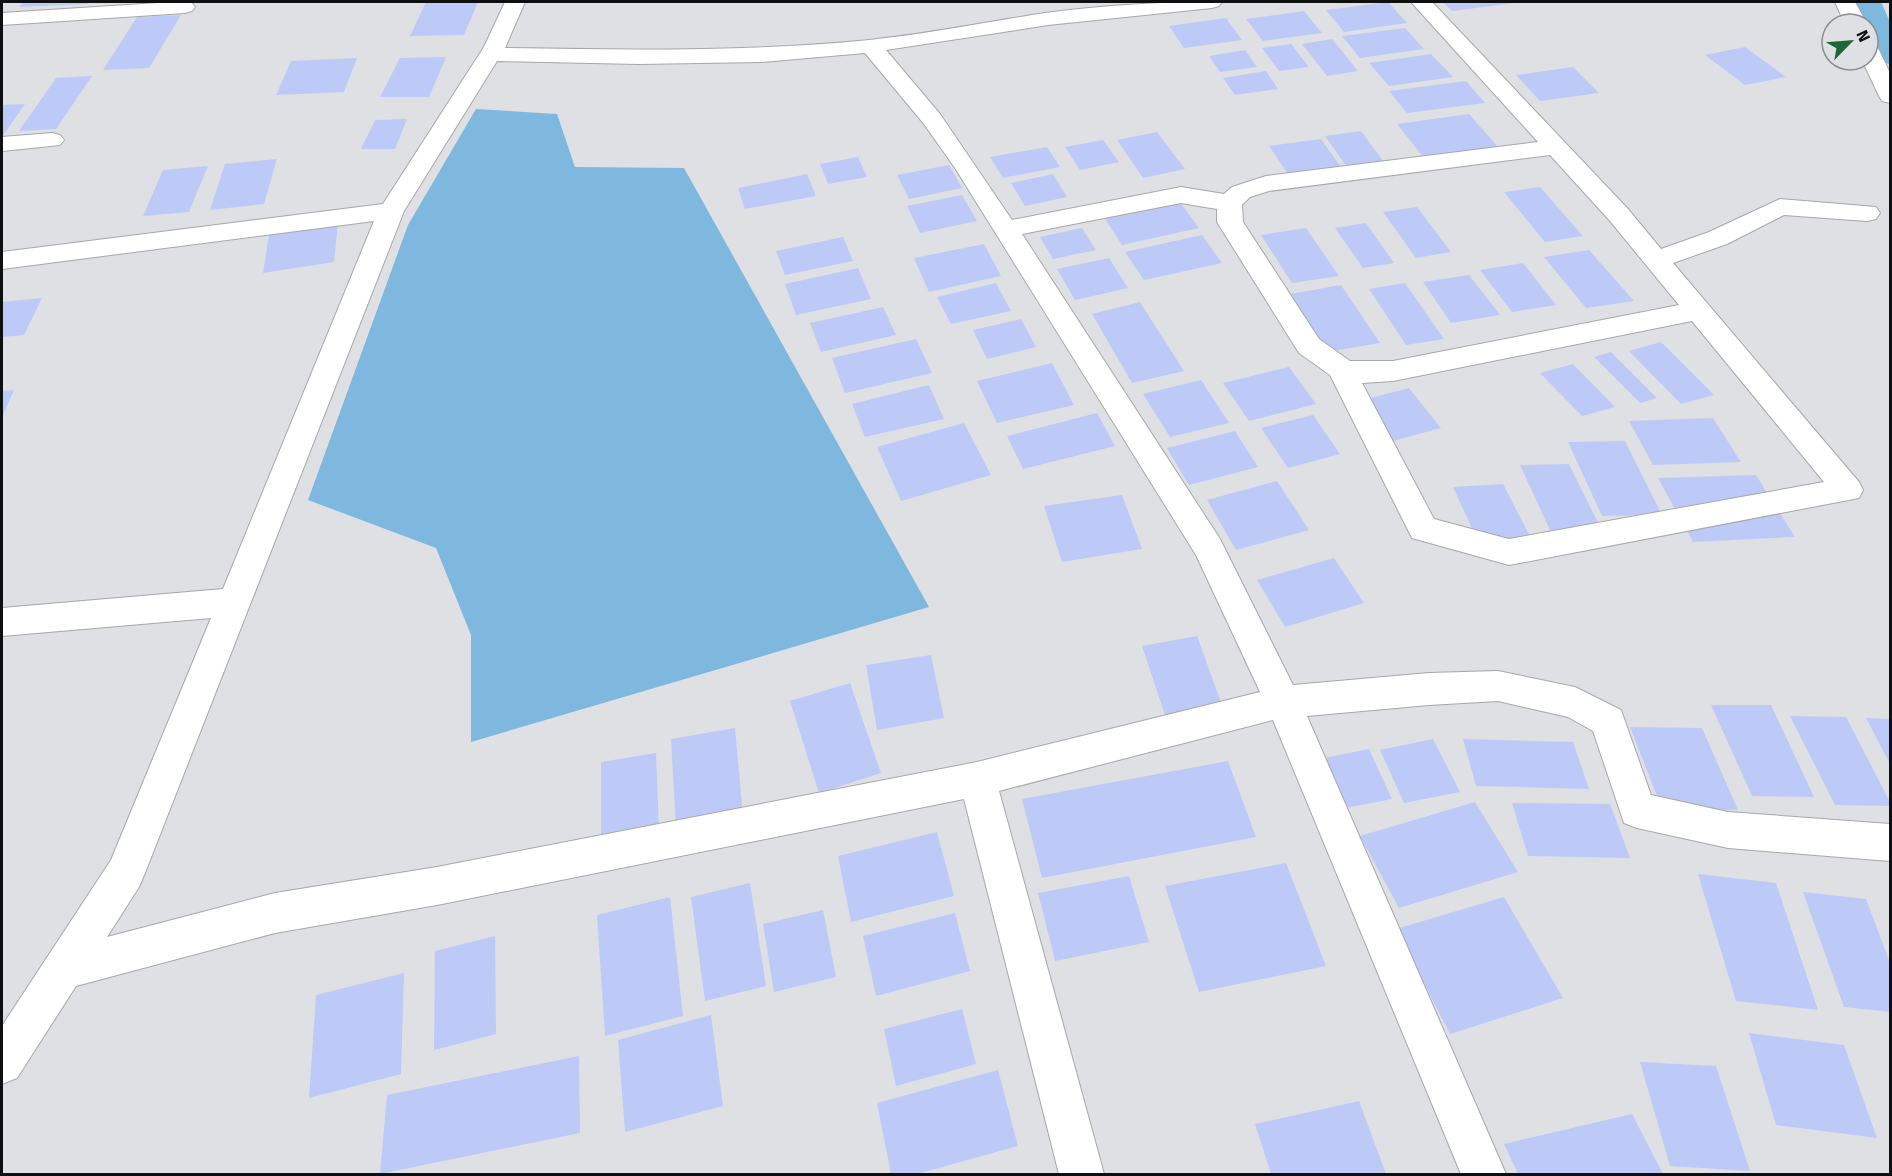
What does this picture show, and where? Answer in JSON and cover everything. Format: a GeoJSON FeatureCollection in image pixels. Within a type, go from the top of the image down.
{"type":"FeatureCollection","features":[{"type":"Feature","properties":{"kind":"street"},"geometry":{"type":"LineString","coordinates":[[2,11],[9,2]]}},
{"type":"Feature","properties":{"kind":"street"},"geometry":{"type":"LineString","coordinates":[[2,1063],[125,873],[391,210],[490,54],[515,2]]}},
{"type":"Feature","properties":{"kind":"street"},"geometry":{"type":"LineString","coordinates":[[490,54],[639,57],[762,55],[871,46],[1048,19],[1212,2]]}},
{"type":"Feature","properties":{"kind":"street"},"geometry":{"type":"LineString","coordinates":[[1342,371],[1423,529],[1509,552],[1848,490],[1619,215],[1421,2]]}},
{"type":"Feature","properties":{"kind":"street"},"geometry":{"type":"LineString","coordinates":[[2,19],[185,7]]}},
{"type":"Feature","properties":{"kind":"street"},"geometry":{"type":"LineString","coordinates":[[871,46],[932,119],[1006,229],[1209,548],[1283,702],[1484,1174]]}},
{"type":"Feature","properties":{"kind":"street"},"geometry":{"type":"LineString","coordinates":[[1879,72],[1890,96]]}},
{"type":"Feature","properties":{"kind":"street"},"geometry":{"type":"LineString","coordinates":[[2,144],[52,140]]}},
{"type":"Feature","properties":{"kind":"street"},"geometry":{"type":"LineString","coordinates":[[1229,203],[1241,192],[1266,184],[1556,147]]}},
{"type":"Feature","properties":{"kind":"street"},"geometry":{"type":"LineString","coordinates":[[1006,229],[1180,195],[1229,203]]}},
{"type":"Feature","properties":{"kind":"street"},"geometry":{"type":"LineString","coordinates":[[1229,203],[1230,222],[1309,346],[1324,361],[1342,371],[1360,374],[1393,371],[1698,310]]}},
{"type":"Feature","properties":{"kind":"street"},"geometry":{"type":"LineString","coordinates":[[1656,260],[1718,238],[1780,207],[1867,213]]}},
{"type":"Feature","properties":{"kind":"street"},"geometry":{"type":"LineString","coordinates":[[2,260],[391,210]]}},
{"type":"Feature","properties":{"kind":"street"},"geometry":{"type":"LineString","coordinates":[[2,622],[233,602]]}},
{"type":"Feature","properties":{"kind":"street"},"geometry":{"type":"LineString","coordinates":[[61,969],[275,913],[437,886],[976,779],[1283,702],[1429,688],[1498,686],[1575,703],[1608,721],[1637,810],[1728,830],[1890,843]]}},
{"type":"Feature","properties":{"kind":"street"},"geometry":{"type":"LineString","coordinates":[[976,779],[1082,1174]]}},
{"type":"Feature","properties":{"kind":"water"},"geometry":{"type":"Polygon","coordinates":[[[476,109],[557,114],[575,167],[684,168],[929,607],[471,742],[471,635],[436,548],[308,500],[408,225],[476,109]]]}},
{"type":"Feature","properties":{"kind":"building"},"geometry":{"type":"Polygon","coordinates":[[[24,2],[89,2],[87,4],[19,7],[24,2]]]}},
{"type":"Feature","properties":{"kind":"building"},"geometry":{"type":"Polygon","coordinates":[[[426,2],[478,2],[464,35],[410,36],[426,2]]]}},
{"type":"Feature","properties":{"kind":"building"},"geometry":{"type":"Polygon","coordinates":[[[1388,2],[1407,23],[1344,32],[1326,10],[1388,2]]]}},
{"type":"Feature","properties":{"kind":"building"},"geometry":{"type":"Polygon","coordinates":[[[1443,2],[1514,2],[1515,3],[1452,11],[1443,2]]]}},
{"type":"Feature","properties":{"kind":"building"},"geometry":{"type":"Polygon","coordinates":[[[1304,11],[1322,33],[1263,41],[1246,19],[1304,11]]]}},
{"type":"Feature","properties":{"kind":"building"},"geometry":{"type":"Polygon","coordinates":[[[181,15],[149,68],[103,70],[137,17],[181,15]]]}},
{"type":"Feature","properties":{"kind":"building"},"geometry":{"type":"Polygon","coordinates":[[[1226,18],[1242,40],[1184,48],[1169,26],[1226,18]]]}},
{"type":"Feature","properties":{"kind":"building"},"geometry":{"type":"Polygon","coordinates":[[[1405,28],[1424,49],[1360,58],[1342,36],[1405,28]]]}},
{"type":"Feature","properties":{"kind":"building"},"geometry":{"type":"Polygon","coordinates":[[[1332,39],[1358,71],[1327,76],[1302,44],[1332,39]]]}},
{"type":"Feature","properties":{"kind":"building"},"geometry":{"type":"Polygon","coordinates":[[[1291,44],[1309,67],[1279,71],[1262,48],[1291,44]]]}},
{"type":"Feature","properties":{"kind":"building"},"geometry":{"type":"Polygon","coordinates":[[[1745,47],[1786,77],[1745,85],[1705,55],[1745,47]]]}},
{"type":"Feature","properties":{"kind":"building"},"geometry":{"type":"Polygon","coordinates":[[[1245,50],[1257,67],[1220,72],[1209,56],[1245,50]]]}},
{"type":"Feature","properties":{"kind":"building"},"geometry":{"type":"Polygon","coordinates":[[[1431,54],[1453,77],[1389,86],[1369,63],[1431,54]]]}},
{"type":"Feature","properties":{"kind":"building"},"geometry":{"type":"Polygon","coordinates":[[[446,57],[429,97],[380,97],[400,58],[446,57]]]}},
{"type":"Feature","properties":{"kind":"building"},"geometry":{"type":"Polygon","coordinates":[[[357,58],[344,92],[276,95],[291,61],[357,58]]]}},
{"type":"Feature","properties":{"kind":"building"},"geometry":{"type":"Polygon","coordinates":[[[1573,67],[1599,93],[1540,101],[1516,75],[1573,67]]]}},
{"type":"Feature","properties":{"kind":"building"},"geometry":{"type":"Polygon","coordinates":[[[1266,71],[1278,89],[1235,95],[1223,78],[1266,71]]]}},
{"type":"Feature","properties":{"kind":"building"},"geometry":{"type":"Polygon","coordinates":[[[92,76],[56,129],[19,131],[56,78],[92,76]]]}},
{"type":"Feature","properties":{"kind":"building"},"geometry":{"type":"Polygon","coordinates":[[[1466,81],[1485,103],[1407,113],[1389,91],[1466,81]]]}},
{"type":"Feature","properties":{"kind":"building"},"geometry":{"type":"Polygon","coordinates":[[[25,104],[2,137],[2,105],[25,104]]]}},
{"type":"Feature","properties":{"kind":"building"},"geometry":{"type":"Polygon","coordinates":[[[1469,114],[1499,148],[1424,158],[1397,124],[1469,114]]]}},
{"type":"Feature","properties":{"kind":"building"},"geometry":{"type":"Polygon","coordinates":[[[407,119],[395,149],[361,149],[375,120],[407,119]]]}},
{"type":"Feature","properties":{"kind":"building"},"geometry":{"type":"Polygon","coordinates":[[[1361,131],[1386,165],[1349,170],[1325,136],[1361,131]]]}},
{"type":"Feature","properties":{"kind":"building"},"geometry":{"type":"Polygon","coordinates":[[[1157,132],[1185,169],[1143,178],[1117,140],[1157,132]]]}},
{"type":"Feature","properties":{"kind":"building"},"geometry":{"type":"Polygon","coordinates":[[[1321,139],[1341,167],[1288,174],[1269,146],[1321,139]]]}},
{"type":"Feature","properties":{"kind":"building"},"geometry":{"type":"Polygon","coordinates":[[[1103,140],[1119,162],[1080,170],[1065,147],[1103,140]]]}},
{"type":"Feature","properties":{"kind":"building"},"geometry":{"type":"Polygon","coordinates":[[[1047,147],[1060,167],[1003,178],[990,157],[1047,147]]]}},
{"type":"Feature","properties":{"kind":"building"},"geometry":{"type":"Polygon","coordinates":[[[858,157],[867,177],[828,184],[820,164],[858,157]]]}},
{"type":"Feature","properties":{"kind":"building"},"geometry":{"type":"Polygon","coordinates":[[[277,159],[264,204],[210,210],[225,164],[277,159]]]}},
{"type":"Feature","properties":{"kind":"building"},"geometry":{"type":"Polygon","coordinates":[[[949,165],[962,188],[909,199],[897,175],[949,165]]]}},
{"type":"Feature","properties":{"kind":"building"},"geometry":{"type":"Polygon","coordinates":[[[208,166],[189,212],[143,216],[163,170],[208,166]]]}},
{"type":"Feature","properties":{"kind":"building"},"geometry":{"type":"Polygon","coordinates":[[[807,174],[816,196],[745,209],[738,188],[807,174]]]}},
{"type":"Feature","properties":{"kind":"building"},"geometry":{"type":"Polygon","coordinates":[[[1053,174],[1067,197],[1025,206],[1011,183],[1053,174]]]}},
{"type":"Feature","properties":{"kind":"building"},"geometry":{"type":"Polygon","coordinates":[[[1540,187],[1583,236],[1545,242],[1504,192],[1540,187]]]}},
{"type":"Feature","properties":{"kind":"building"},"geometry":{"type":"Polygon","coordinates":[[[962,195],[977,221],[920,233],[907,206],[962,195]]]}},
{"type":"Feature","properties":{"kind":"building"},"geometry":{"type":"Polygon","coordinates":[[[1177,198],[1199,228],[1122,245],[1102,214],[1177,198]]]}},
{"type":"Feature","properties":{"kind":"building"},"geometry":{"type":"Polygon","coordinates":[[[1417,207],[1451,252],[1416,258],[1383,212],[1417,207]]]}},
{"type":"Feature","properties":{"kind":"building"},"geometry":{"type":"Polygon","coordinates":[[[1366,223],[1394,263],[1363,268],[1335,228],[1366,223]]]}},
{"type":"Feature","properties":{"kind":"building"},"geometry":{"type":"Polygon","coordinates":[[[338,224],[334,262],[263,273],[269,235],[338,224]]]}},
{"type":"Feature","properties":{"kind":"building"},"geometry":{"type":"Polygon","coordinates":[[[1082,228],[1096,250],[1053,259],[1040,237],[1082,228]]]}},
{"type":"Feature","properties":{"kind":"building"},"geometry":{"type":"Polygon","coordinates":[[[1306,228],[1339,276],[1292,283],[1261,235],[1306,228]]]}},
{"type":"Feature","properties":{"kind":"building"},"geometry":{"type":"Polygon","coordinates":[[[1202,235],[1222,263],[1144,280],[1125,252],[1202,235]]]}},
{"type":"Feature","properties":{"kind":"building"},"geometry":{"type":"Polygon","coordinates":[[[843,237],[853,261],[785,275],[776,251],[843,237]]]}},
{"type":"Feature","properties":{"kind":"building"},"geometry":{"type":"Polygon","coordinates":[[[984,244],[1001,276],[929,292],[914,258],[984,244]]]}},
{"type":"Feature","properties":{"kind":"building"},"geometry":{"type":"Polygon","coordinates":[[[1589,250],[1634,301],[1586,308],[1544,257],[1589,250]]]}},
{"type":"Feature","properties":{"kind":"building"},"geometry":{"type":"Polygon","coordinates":[[[1109,258],[1128,288],[1075,300],[1057,269],[1109,258]]]}},
{"type":"Feature","properties":{"kind":"building"},"geometry":{"type":"Polygon","coordinates":[[[1523,263],[1556,305],[1512,312],[1480,270],[1523,263]]]}},
{"type":"Feature","properties":{"kind":"building"},"geometry":{"type":"Polygon","coordinates":[[[858,268],[871,299],[796,315],[785,284],[858,268]]]}},
{"type":"Feature","properties":{"kind":"building"},"geometry":{"type":"Polygon","coordinates":[[[1469,275],[1500,315],[1451,323],[1423,282],[1469,275]]]}},
{"type":"Feature","properties":{"kind":"building"},"geometry":{"type":"Polygon","coordinates":[[[996,283],[1011,311],[951,324],[937,297],[996,283]]]}},
{"type":"Feature","properties":{"kind":"building"},"geometry":{"type":"Polygon","coordinates":[[[1405,283],[1444,339],[1406,345],[1369,289],[1405,283]]]}},
{"type":"Feature","properties":{"kind":"building"},"geometry":{"type":"Polygon","coordinates":[[[1341,285],[1380,343],[1327,352],[1290,294],[1341,285]]]}},
{"type":"Feature","properties":{"kind":"building"},"geometry":{"type":"Polygon","coordinates":[[[42,298],[24,335],[2,337],[2,302],[42,298]]]}},
{"type":"Feature","properties":{"kind":"building"},"geometry":{"type":"Polygon","coordinates":[[[1140,302],[1184,371],[1132,383],[1092,314],[1140,302]]]}},
{"type":"Feature","properties":{"kind":"building"},"geometry":{"type":"Polygon","coordinates":[[[883,307],[896,335],[821,352],[810,323],[883,307]]]}},
{"type":"Feature","properties":{"kind":"building"},"geometry":{"type":"Polygon","coordinates":[[[1021,319],[1036,347],[987,359],[973,330],[1021,319]]]}},
{"type":"Feature","properties":{"kind":"building"},"geometry":{"type":"Polygon","coordinates":[[[916,339],[932,373],[845,393],[832,358],[916,339]]]}},
{"type":"Feature","properties":{"kind":"building"},"geometry":{"type":"Polygon","coordinates":[[[1661,342],[1714,395],[1681,404],[1629,351],[1661,342]]]}},
{"type":"Feature","properties":{"kind":"building"},"geometry":{"type":"Polygon","coordinates":[[[1611,352],[1657,398],[1640,403],[1594,357],[1611,352]]]}},
{"type":"Feature","properties":{"kind":"building"},"geometry":{"type":"Polygon","coordinates":[[[1052,363],[1074,405],[997,423],[977,381],[1052,363]]]}},
{"type":"Feature","properties":{"kind":"building"},"geometry":{"type":"Polygon","coordinates":[[[1573,364],[1615,407],[1582,416],[1540,373],[1573,364]]]}},
{"type":"Feature","properties":{"kind":"building"},"geometry":{"type":"Polygon","coordinates":[[[1289,367],[1316,404],[1249,421],[1223,383],[1289,367]]]}},
{"type":"Feature","properties":{"kind":"building"},"geometry":{"type":"Polygon","coordinates":[[[1201,380],[1229,423],[1170,437],[1143,394],[1201,380]]]}},
{"type":"Feature","properties":{"kind":"building"},"geometry":{"type":"Polygon","coordinates":[[[929,385],[944,419],[865,437],[852,404],[929,385]]]}},
{"type":"Feature","properties":{"kind":"building"},"geometry":{"type":"Polygon","coordinates":[[[1409,388],[1441,428],[1382,444],[1352,403],[1409,388]]]}},
{"type":"Feature","properties":{"kind":"building"},"geometry":{"type":"Polygon","coordinates":[[[14,390],[2,417],[2,391],[14,390]]]}},
{"type":"Feature","properties":{"kind":"building"},"geometry":{"type":"Polygon","coordinates":[[[1097,413],[1115,446],[1023,469],[1007,436],[1097,413]]]}},
{"type":"Feature","properties":{"kind":"building"},"geometry":{"type":"Polygon","coordinates":[[[1313,415],[1340,454],[1288,468],[1261,428],[1313,415]]]}},
{"type":"Feature","properties":{"kind":"building"},"geometry":{"type":"Polygon","coordinates":[[[1713,418],[1741,462],[1653,465],[1629,421],[1713,418]]]}},
{"type":"Feature","properties":{"kind":"building"},"geometry":{"type":"Polygon","coordinates":[[[964,423],[991,475],[901,501],[877,447],[964,423]]]}},
{"type":"Feature","properties":{"kind":"building"},"geometry":{"type":"Polygon","coordinates":[[[1235,431],[1258,467],[1189,485],[1167,448],[1235,431]]]}},
{"type":"Feature","properties":{"kind":"building"},"geometry":{"type":"Polygon","coordinates":[[[1625,441],[1662,515],[1602,516],[1568,442],[1625,441]]]}},
{"type":"Feature","properties":{"kind":"building"},"geometry":{"type":"Polygon","coordinates":[[[1569,464],[1607,541],[1556,543],[1520,465],[1569,464]]]}},
{"type":"Feature","properties":{"kind":"building"},"geometry":{"type":"Polygon","coordinates":[[[1756,475],[1795,537],[1693,542],[1658,478],[1756,475]]]}},
{"type":"Feature","properties":{"kind":"building"},"geometry":{"type":"Polygon","coordinates":[[[1277,481],[1309,530],[1236,550],[1207,500],[1277,481]]]}},
{"type":"Feature","properties":{"kind":"building"},"geometry":{"type":"Polygon","coordinates":[[[1503,484],[1534,544],[1481,548],[1453,487],[1503,484]]]}},
{"type":"Feature","properties":{"kind":"building"},"geometry":{"type":"Polygon","coordinates":[[[1122,495],[1142,549],[1062,562],[1044,506],[1122,495]]]}},
{"type":"Feature","properties":{"kind":"building"},"geometry":{"type":"Polygon","coordinates":[[[1334,558],[1364,603],[1285,627],[1257,580],[1334,558]]]}},
{"type":"Feature","properties":{"kind":"building"},"geometry":{"type":"Polygon","coordinates":[[[1197,636],[1223,708],[1166,718],[1142,646],[1197,636]]]}},
{"type":"Feature","properties":{"kind":"building"},"geometry":{"type":"Polygon","coordinates":[[[931,655],[944,718],[877,730],[866,665],[931,655]]]}},
{"type":"Feature","properties":{"kind":"building"},"geometry":{"type":"Polygon","coordinates":[[[850,683],[881,773],[819,793],[790,701],[850,683]]]}},
{"type":"Feature","properties":{"kind":"building"},"geometry":{"type":"Polygon","coordinates":[[[1711,705],[1771,705],[1814,797],[1752,796],[1711,705]]]}},
{"type":"Feature","properties":{"kind":"building"},"geometry":{"type":"Polygon","coordinates":[[[1790,716],[1846,717],[1890,806],[1835,805],[1790,716]]]}},
{"type":"Feature","properties":{"kind":"building"},"geometry":{"type":"Polygon","coordinates":[[[1866,718],[1890,719],[1890,764],[1866,718]]]}},
{"type":"Feature","properties":{"kind":"building"},"geometry":{"type":"Polygon","coordinates":[[[1630,727],[1702,728],[1738,810],[1662,809],[1630,727]]]}},
{"type":"Feature","properties":{"kind":"building"},"geometry":{"type":"Polygon","coordinates":[[[735,728],[743,817],[676,829],[671,739],[735,728]]]}},
{"type":"Feature","properties":{"kind":"building"},"geometry":{"type":"Polygon","coordinates":[[[1433,739],[1460,792],[1404,803],[1380,750],[1433,739]]]}},
{"type":"Feature","properties":{"kind":"building"},"geometry":{"type":"Polygon","coordinates":[[[1463,739],[1573,742],[1589,789],[1476,786],[1463,739]]]}},
{"type":"Feature","properties":{"kind":"building"},"geometry":{"type":"Polygon","coordinates":[[[1369,749],[1392,799],[1335,810],[1314,760],[1369,749]]]}},
{"type":"Feature","properties":{"kind":"building"},"geometry":{"type":"Polygon","coordinates":[[[656,753],[659,830],[601,840],[601,762],[656,753]]]}},
{"type":"Feature","properties":{"kind":"building"},"geometry":{"type":"Polygon","coordinates":[[[1228,761],[1256,837],[1042,878],[1022,799],[1228,761]]]}},
{"type":"Feature","properties":{"kind":"building"},"geometry":{"type":"Polygon","coordinates":[[[1475,802],[1518,872],[1399,908],[1360,836],[1475,802]]]}},
{"type":"Feature","properties":{"kind":"building"},"geometry":{"type":"Polygon","coordinates":[[[1512,803],[1610,804],[1630,858],[1528,856],[1512,803]]]}},
{"type":"Feature","properties":{"kind":"building"},"geometry":{"type":"Polygon","coordinates":[[[937,832],[954,896],[851,922],[838,856],[937,832]]]}},
{"type":"Feature","properties":{"kind":"building"},"geometry":{"type":"Polygon","coordinates":[[[1286,863],[1326,966],[1199,992],[1165,886],[1286,863]]]}},
{"type":"Feature","properties":{"kind":"building"},"geometry":{"type":"Polygon","coordinates":[[[1698,874],[1776,883],[1818,1010],[1736,1001],[1698,874]]]}},
{"type":"Feature","properties":{"kind":"building"},"geometry":{"type":"Polygon","coordinates":[[[1129,876],[1149,942],[1055,961],[1038,893],[1129,876]]]}},
{"type":"Feature","properties":{"kind":"building"},"geometry":{"type":"Polygon","coordinates":[[[750,883],[766,986],[705,1001],[691,897],[750,883]]]}},
{"type":"Feature","properties":{"kind":"building"},"geometry":{"type":"Polygon","coordinates":[[[1803,892],[1866,899],[1890,963],[1890,1012],[1844,1007],[1803,892]]]}},
{"type":"Feature","properties":{"kind":"building"},"geometry":{"type":"Polygon","coordinates":[[[670,897],[683,1016],[605,1036],[597,915],[670,897]]]}},
{"type":"Feature","properties":{"kind":"building"},"geometry":{"type":"Polygon","coordinates":[[[1504,897],[1563,998],[1450,1034],[1396,929],[1504,897]]]}},
{"type":"Feature","properties":{"kind":"building"},"geometry":{"type":"Polygon","coordinates":[[[823,910],[836,977],[774,992],[763,924],[823,910]]]}},
{"type":"Feature","properties":{"kind":"building"},"geometry":{"type":"Polygon","coordinates":[[[955,913],[970,971],[876,996],[863,936],[955,913]]]}},
{"type":"Feature","properties":{"kind":"building"},"geometry":{"type":"Polygon","coordinates":[[[495,936],[496,1034],[434,1050],[435,951],[495,936]]]}},
{"type":"Feature","properties":{"kind":"building"},"geometry":{"type":"Polygon","coordinates":[[[404,973],[401,1074],[309,1098],[316,995],[404,973]]]}},
{"type":"Feature","properties":{"kind":"building"},"geometry":{"type":"Polygon","coordinates":[[[962,1009],[976,1064],[896,1086],[884,1029],[962,1009]]]}},
{"type":"Feature","properties":{"kind":"building"},"geometry":{"type":"Polygon","coordinates":[[[711,1015],[723,1106],[625,1132],[618,1040],[711,1015]]]}},
{"type":"Feature","properties":{"kind":"building"},"geometry":{"type":"Polygon","coordinates":[[[1749,1033],[1844,1045],[1877,1138],[1776,1125],[1749,1033]]]}},
{"type":"Feature","properties":{"kind":"building"},"geometry":{"type":"Polygon","coordinates":[[[579,1056],[580,1133],[380,1174],[387,1095],[579,1056]]]}},
{"type":"Feature","properties":{"kind":"building"},"geometry":{"type":"Polygon","coordinates":[[[1640,1062],[1716,1066],[1750,1171],[1670,1166],[1640,1062]]]}},
{"type":"Feature","properties":{"kind":"building"},"geometry":{"type":"Polygon","coordinates":[[[998,1070],[1018,1146],[917,1174],[891,1174],[877,1103],[998,1070]]]}},
{"type":"Feature","properties":{"kind":"building"},"geometry":{"type":"Polygon","coordinates":[[[1359,1101],[1386,1174],[1271,1174],[1255,1124],[1359,1101]]]}},
{"type":"Feature","properties":{"kind":"building"},"geometry":{"type":"Polygon","coordinates":[[[1632,1114],[1663,1174],[1518,1174],[1504,1144],[1632,1114]]]}},
{"type":"Feature","properties":{"kind":"waterway"},"geometry":{"type":"LineString","coordinates":[[1866,2],[1890,55]]}}]}
